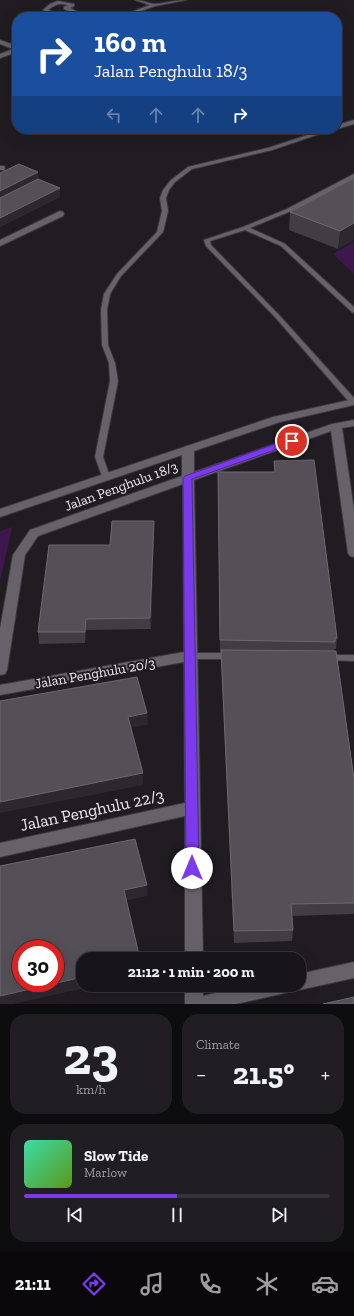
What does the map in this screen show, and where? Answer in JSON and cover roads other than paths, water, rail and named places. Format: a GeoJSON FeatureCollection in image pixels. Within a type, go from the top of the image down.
{"type":"FeatureCollection","features":[{"type":"Feature","properties":{"kind":"street"},"geometry":{"type":"LineString","coordinates":[[0,42],[12,47]]}},
{"type":"Feature","properties":{"kind":"street"},"geometry":{"type":"LineString","coordinates":[[0,56],[12,51]]}},
{"type":"Feature","properties":{"kind":"street"},"geometry":{"type":"LineString","coordinates":[[0,243],[60,214]]}},
{"type":"Feature","properties":{"kind":"street"},"geometry":{"type":"LineString","coordinates":[[0,513],[277,419],[354,402]]}},
{"type":"Feature","properties":{"kind":"street","name":"Jalan Penghulu 18/3"},"geometry":{"type":"LineString","coordinates":[[0,670],[19,555],[34,533],[336,426],[354,423]]}},
{"type":"Feature","properties":{"kind":"street"},"geometry":{"type":"LineString","coordinates":[[336,426],[354,552]]}},
{"type":"Feature","properties":{"kind":"street"},"geometry":{"type":"LineString","coordinates":[[188,449],[194,952]]}},
{"type":"Feature","properties":{"kind":"street","name":"Jalan Penghulu 20/3"},"geometry":{"type":"LineString","coordinates":[[0,690],[190,656]]}},
{"type":"Feature","properties":{"kind":"street","name":"Jalan Penghulu 22/3"},"geometry":{"type":"LineString","coordinates":[[0,850],[192,808]]}},
{"type":"Feature","properties":{"kind":"street"},"geometry":{"type":"LineString","coordinates":[[306,980],[354,970]]}},
{"type":"Feature","properties":{"kind":"street"},"geometry":{"type":"LineString","coordinates":[[194,992],[194,1004]]}},
{"type":"Feature","properties":{"kind":"street"},"geometry":{"type":"LineString","coordinates":[[201,1004],[254,992]]}},
{"type":"Feature","properties":{"kind":"lane"},"geometry":{"type":"LineString","coordinates":[[137,0],[154,5]]}},
{"type":"Feature","properties":{"kind":"lane"},"geometry":{"type":"LineString","coordinates":[[134,12],[154,5],[184,0]]}},
{"type":"Feature","properties":{"kind":"lane"},"geometry":{"type":"LineString","coordinates":[[50,12],[46,10],[52,4],[61,1],[72,5],[66,8],[75,12]]}},
{"type":"Feature","properties":{"kind":"lane"},"geometry":{"type":"LineString","coordinates":[[342,126],[354,122]]}},
{"type":"Feature","properties":{"kind":"lane"},"geometry":{"type":"LineString","coordinates":[[106,477],[99,457],[114,381],[112,363],[105,345],[104,310],[107,294],[119,275],[160,232],[165,211],[163,198],[166,190],[172,181],[190,168],[270,149],[316,134]]}},
{"type":"Feature","properties":{"kind":"lane"},"geometry":{"type":"LineString","coordinates":[[354,176],[289,210],[245,228],[207,240],[208,245],[277,316],[354,402]]}},
{"type":"Feature","properties":{"kind":"lane"},"geometry":{"type":"LineString","coordinates":[[245,228],[283,245],[354,311]]}},
{"type":"Feature","properties":{"kind":"lane"},"geometry":{"type":"LineString","coordinates":[[190,656],[237,656]]}},
{"type":"Feature","properties":{"kind":"lane"},"geometry":{"type":"LineString","coordinates":[[315,657],[354,658]]}}]}
